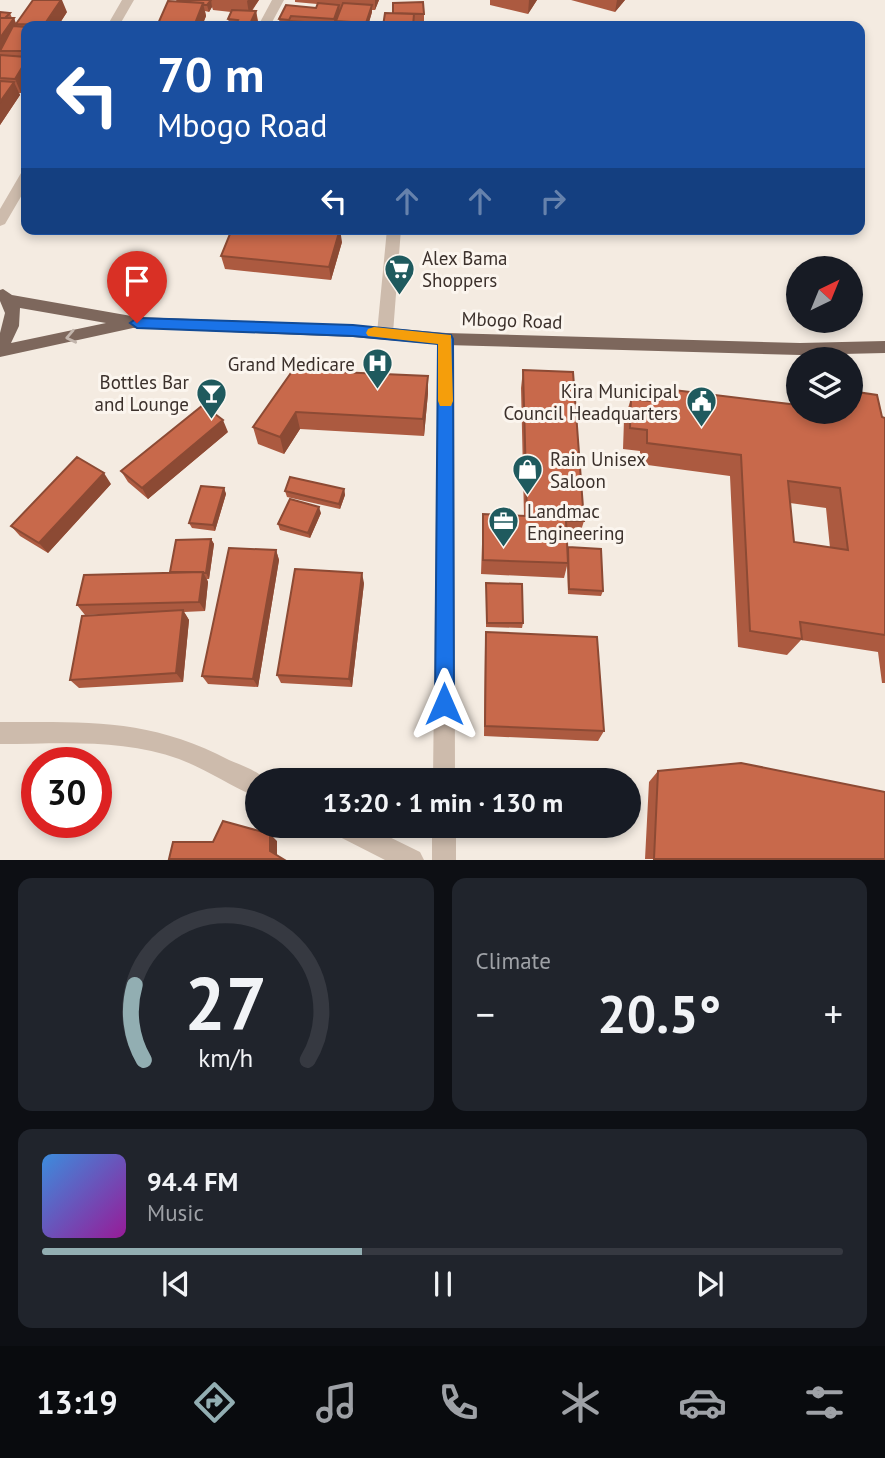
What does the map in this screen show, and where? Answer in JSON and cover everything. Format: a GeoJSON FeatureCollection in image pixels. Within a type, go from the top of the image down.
{"type":"FeatureCollection","features":[{"type":"Feature","properties":{"kind":"main road","name":"Mbogo Road"},"geometry":{"type":"LineString","coordinates":[[5,296],[137,323],[385,333],[446,339],[800,349],[885,347]]}},
{"type":"Feature","properties":{"kind":"main road"},"geometry":{"type":"LineString","coordinates":[[0,345],[9,335],[14,316],[5,296]]}},
{"type":"Feature","properties":{"kind":"main road","name":"Mbogo Road"},"geometry":{"type":"LineString","coordinates":[[0,351],[137,323]]}},
{"type":"Feature","properties":{"kind":"street"},"geometry":{"type":"LineString","coordinates":[[116,21],[128,0]]}},
{"type":"Feature","properties":{"kind":"street"},"geometry":{"type":"LineString","coordinates":[[267,21],[278,0]]}},
{"type":"Feature","properties":{"kind":"street"},"geometry":{"type":"LineString","coordinates":[[0,221],[21,185]]}},
{"type":"Feature","properties":{"kind":"street"},"geometry":{"type":"LineString","coordinates":[[385,333],[393,235]]}},
{"type":"Feature","properties":{"kind":"street"},"geometry":{"type":"LineString","coordinates":[[444,768],[446,339]]}},
{"type":"Feature","properties":{"kind":"street"},"geometry":{"type":"LineString","coordinates":[[0,733],[97,733],[153,740],[188,751],[245,780]]}},
{"type":"Feature","properties":{"kind":"street"},"geometry":{"type":"LineString","coordinates":[[367,838],[412,859]]}},
{"type":"Feature","properties":{"kind":"street"},"geometry":{"type":"LineString","coordinates":[[444,838],[444,859]]}},
{"type":"Feature","properties":{"kind":"building"},"geometry":{"type":"Polygon","coordinates":[[[33,0],[61,0],[47,21],[21,21],[21,24],[16,24],[33,0]]]}},
{"type":"Feature","properties":{"kind":"building"},"geometry":{"type":"Polygon","coordinates":[[[178,0],[211,0],[204,5],[178,0]]]}},
{"type":"Feature","properties":{"kind":"building"},"geometry":{"type":"Polygon","coordinates":[[[168,1],[203,3],[196,21],[159,21],[168,1]]]}},
{"type":"Feature","properties":{"kind":"building"},"geometry":{"type":"Polygon","coordinates":[[[423,2],[424,14],[393,13],[393,3],[423,2]]]}},
{"type":"Feature","properties":{"kind":"building"},"geometry":{"type":"Polygon","coordinates":[[[318,3],[339,5],[334,19],[291,16],[289,20],[279,19],[286,5],[316,8],[318,3]]]}},
{"type":"Feature","properties":{"kind":"building"},"geometry":{"type":"Polygon","coordinates":[[[343,3],[372,5],[367,21],[336,21],[343,3]]]}},
{"type":"Feature","properties":{"kind":"building"},"geometry":{"type":"Polygon","coordinates":[[[232,10],[256,11],[251,21],[228,19],[232,10]]]}},
{"type":"Feature","properties":{"kind":"building"},"geometry":{"type":"Polygon","coordinates":[[[0,12],[10,13],[5,18],[0,18],[0,12]]]}},
{"type":"Feature","properties":{"kind":"building"},"geometry":{"type":"Polygon","coordinates":[[[385,13],[414,14],[413,21],[384,21],[385,13]]]}},
{"type":"Feature","properties":{"kind":"building"},"geometry":{"type":"Polygon","coordinates":[[[0,18],[14,18],[0,38],[0,18]]]}},
{"type":"Feature","properties":{"kind":"building"},"geometry":{"type":"Polygon","coordinates":[[[13,26],[21,27],[21,51],[0,51],[13,26]]]}},
{"type":"Feature","properties":{"kind":"building"},"geometry":{"type":"Polygon","coordinates":[[[0,55],[21,57],[21,69],[15,79],[0,78],[0,55]]]}},
{"type":"Feature","properties":{"kind":"building"},"geometry":{"type":"Polygon","coordinates":[[[0,81],[14,82],[0,102],[0,81]]]}},
{"type":"Feature","properties":{"kind":"building"},"geometry":{"type":"Polygon","coordinates":[[[230,235],[338,235],[329,267],[221,256],[230,235]]]}},
{"type":"Feature","properties":{"kind":"building"},"geometry":{"type":"Polygon","coordinates":[[[293,370],[428,376],[423,419],[296,412],[280,437],[253,427],[293,370]]]}},
{"type":"Feature","properties":{"kind":"building"},"geometry":{"type":"Polygon","coordinates":[[[523,370],[573,372],[584,521],[566,521],[568,563],[483,560],[483,514],[527,516],[523,370]]]}},
{"type":"Feature","properties":{"kind":"building"},"geometry":{"type":"Polygon","coordinates":[[[649,387],[786,404],[786,424],[863,424],[863,393],[877,395],[882,417],[885,418],[885,635],[800,622],[802,639],[750,631],[741,455],[647,443],[647,430],[630,428],[631,399],[649,401],[649,387]],[[788,481],[794,542],[848,550],[840,488],[788,481]]]}},
{"type":"Feature","properties":{"kind":"building"},"geometry":{"type":"Polygon","coordinates":[[[203,405],[223,420],[142,488],[121,471],[203,405]]]}},
{"type":"Feature","properties":{"kind":"building"},"geometry":{"type":"Polygon","coordinates":[[[77,457],[104,473],[39,543],[11,526],[77,457]]]}},
{"type":"Feature","properties":{"kind":"building"},"geometry":{"type":"Polygon","coordinates":[[[290,477],[344,489],[339,504],[285,491],[290,477]]]}},
{"type":"Feature","properties":{"kind":"building"},"geometry":{"type":"Polygon","coordinates":[[[201,486],[224,488],[213,525],[189,523],[201,486]]]}},
{"type":"Feature","properties":{"kind":"building"},"geometry":{"type":"Polygon","coordinates":[[[290,499],[319,507],[308,533],[278,524],[290,499]]]}},
{"type":"Feature","properties":{"kind":"building"},"geometry":{"type":"Polygon","coordinates":[[[211,539],[206,573],[170,572],[176,540],[211,539]]]}},
{"type":"Feature","properties":{"kind":"building"},"geometry":{"type":"Polygon","coordinates":[[[568,547],[601,549],[603,591],[569,589],[568,547]]]}},
{"type":"Feature","properties":{"kind":"building"},"geometry":{"type":"Polygon","coordinates":[[[229,548],[276,550],[253,679],[202,676],[229,548]]]}},
{"type":"Feature","properties":{"kind":"building"},"geometry":{"type":"Polygon","coordinates":[[[295,569],[362,573],[349,679],[277,675],[295,569]]]}},
{"type":"Feature","properties":{"kind":"building"},"geometry":{"type":"Polygon","coordinates":[[[203,572],[199,602],[77,605],[84,575],[203,572]]]}},
{"type":"Feature","properties":{"kind":"building"},"geometry":{"type":"Polygon","coordinates":[[[486,583],[522,584],[523,623],[487,623],[486,583]]]}},
{"type":"Feature","properties":{"kind":"building"},"geometry":{"type":"Polygon","coordinates":[[[183,610],[176,673],[70,680],[82,616],[183,610]]]}},
{"type":"Feature","properties":{"kind":"building"},"geometry":{"type":"Polygon","coordinates":[[[486,632],[597,637],[604,731],[485,726],[486,632]]]}},
{"type":"Feature","properties":{"kind":"building"},"geometry":{"type":"Polygon","coordinates":[[[741,763],[885,792],[885,859],[654,859],[658,771],[741,763]]]}},
{"type":"Feature","properties":{"kind":"building"},"geometry":{"type":"Polygon","coordinates":[[[223,821],[245,827],[245,838],[270,838],[270,851],[283,859],[169,859],[173,842],[213,842],[223,821]]]}},
{"type":"Feature","properties":{"kind":"slow traffic"},"geometry":{"type":"LineString","coordinates":[[374,333],[446,339],[445,401]]}},
{"type":"Feature","properties":{"kind":"place","name":"Alex Bama Shoppers"},"geometry":{"type":"Point","coordinates":[399,296]}},
{"type":"Feature","properties":{"kind":"place","name":"Grand Medicare"},"geometry":{"type":"Point","coordinates":[378,391]}},
{"type":"Feature","properties":{"kind":"place","name":"Bottles Bar and Lounge"},"geometry":{"type":"Point","coordinates":[212,420]}},
{"type":"Feature","properties":{"kind":"place","name":"Kira Municipal Council Headquarters"},"geometry":{"type":"Point","coordinates":[701,429]}},
{"type":"Feature","properties":{"kind":"place","name":"Rain Unisex Saloon"},"geometry":{"type":"Point","coordinates":[527,497]}},
{"type":"Feature","properties":{"kind":"place","name":"Landmac Engineering"},"geometry":{"type":"Point","coordinates":[504,549]}},
{"type":"Feature","properties":{"kind":"route"},"geometry":{"type":"LineString","coordinates":[[137,323],[353,331],[446,339],[444,704]]}}]}
